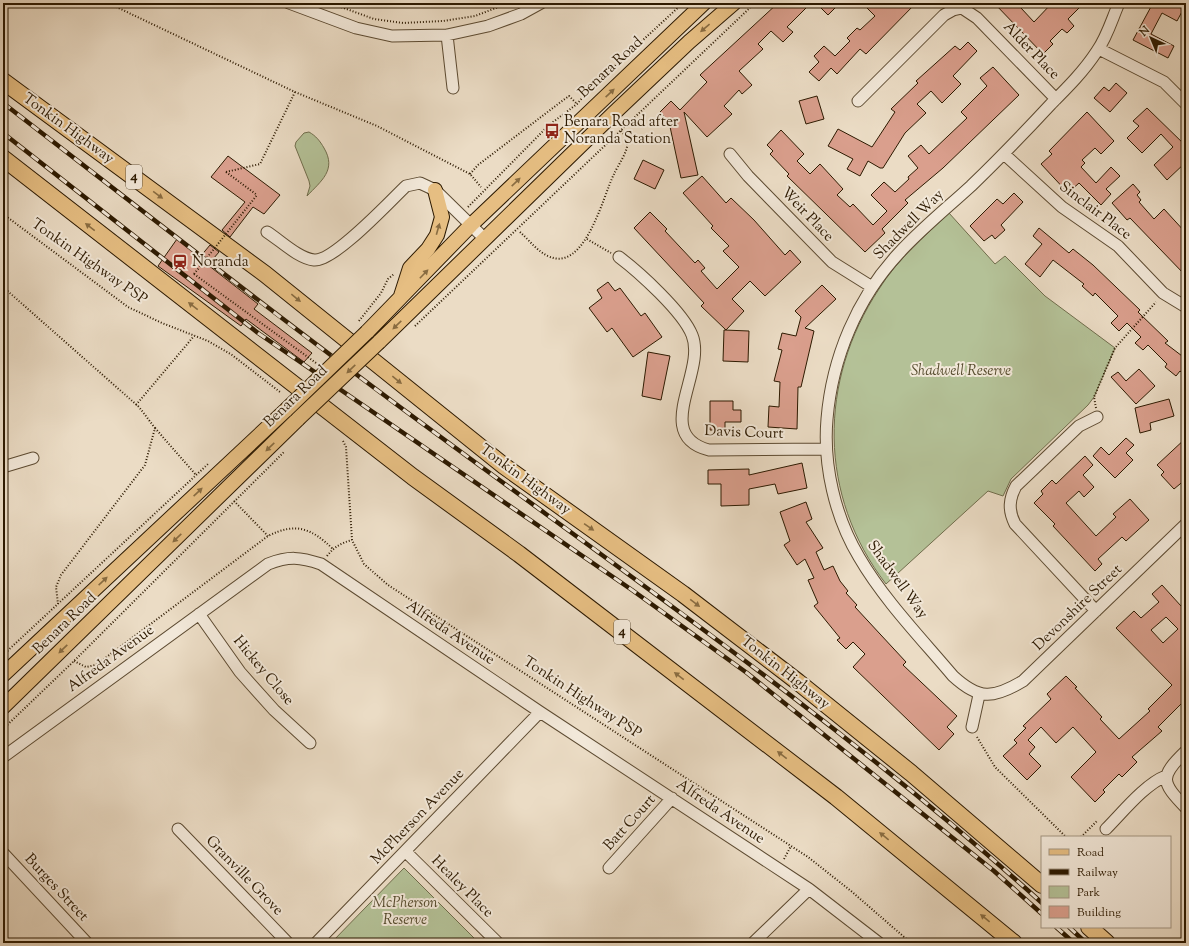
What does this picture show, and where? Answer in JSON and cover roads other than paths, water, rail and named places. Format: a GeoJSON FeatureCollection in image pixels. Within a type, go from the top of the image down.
{"type":"FeatureCollection","features":[{"type":"Feature","properties":{"kind":"highway","name":"Tonkin Highway"},"geometry":{"type":"LineString","coordinates":[[3,81],[265,274],[504,466],[683,594],[798,682],[922,782],[1041,884]]}},
{"type":"Feature","properties":{"kind":"highway","name":"4"},"geometry":{"type":"LineString","coordinates":[[3,158],[413,477],[519,554],[836,797],[1014,943]]}},
{"type":"Feature","properties":{"kind":"highway"},"geometry":{"type":"LineString","coordinates":[[1090,928],[1106,943]]}},
{"type":"Feature","properties":{"kind":"main road","name":"Benara Road"},"geometry":{"type":"LineString","coordinates":[[3,675],[286,410],[362,328],[400,298],[471,225],[704,3]]}},
{"type":"Feature","properties":{"kind":"main road","name":"Benara Road"},"geometry":{"type":"LineString","coordinates":[[3,707],[614,113],[689,42],[734,3]]}},
{"type":"Feature","properties":{"kind":"main road"},"geometry":{"type":"LineString","coordinates":[[628,75],[628,84],[633,83],[666,54],[689,42]]}},
{"type":"Feature","properties":{"kind":"main road","name":"Benara Road"},"geometry":{"type":"LineString","coordinates":[[471,225],[485,227],[584,130],[614,113]]}},
{"type":"Feature","properties":{"kind":"main road"},"geometry":{"type":"LineString","coordinates":[[400,298],[410,268],[428,249],[437,235],[442,217],[436,190]]}},
{"type":"Feature","properties":{"kind":"street"},"geometry":{"type":"LineString","coordinates":[[289,3],[356,28],[392,36],[447,35],[488,26],[521,14],[541,3]]}},
{"type":"Feature","properties":{"kind":"street","name":"Shadwell Way"},"geometry":{"type":"LineString","coordinates":[[979,695],[966,688],[953,676],[882,589],[858,556],[844,525],[834,494],[826,449],[830,394],[837,361],[852,323],[872,287],[899,253],[1004,154],[1080,74],[1099,49],[1120,3]]}},
{"type":"Feature","properties":{"kind":"street","name":"Alder Place"},"geometry":{"type":"LineString","coordinates":[[858,101],[944,15],[953,10],[962,8],[977,18],[1056,99]]}},
{"type":"Feature","properties":{"kind":"street"},"geometry":{"type":"LineString","coordinates":[[447,35],[453,88]]}},
{"type":"Feature","properties":{"kind":"street"},"geometry":{"type":"LineString","coordinates":[[1099,49],[1164,82],[1186,104]]}},
{"type":"Feature","properties":{"kind":"street","name":"Weir Place"},"geometry":{"type":"LineString","coordinates":[[730,154],[748,176],[832,262],[872,287]]}},
{"type":"Feature","properties":{"kind":"street","name":"Sinclair Place"},"geometry":{"type":"LineString","coordinates":[[1004,154],[1062,207],[1118,246],[1163,293],[1186,307]]}},
{"type":"Feature","properties":{"kind":"street"},"geometry":{"type":"LineString","coordinates":[[267,232],[306,258],[316,260],[326,258],[342,247],[406,186],[420,183],[436,190],[485,239]]}},
{"type":"Feature","properties":{"kind":"street","name":"Davis Court"},"geometry":{"type":"LineString","coordinates":[[619,257],[635,269],[670,304],[692,334],[695,353],[681,422],[688,440],[697,447],[709,450],[826,449]]}},
{"type":"Feature","properties":{"kind":"street"},"geometry":{"type":"LineString","coordinates":[[1096,611],[1015,524],[1011,515],[1010,506],[1011,495],[1016,486],[1078,426],[1097,417]]}},
{"type":"Feature","properties":{"kind":"street"},"geometry":{"type":"LineString","coordinates":[[3,466],[33,458]]}},
{"type":"Feature","properties":{"kind":"street","name":"Devonshire Street"},"geometry":{"type":"LineString","coordinates":[[979,695],[1004,691],[1023,681],[1186,524]]}},
{"type":"Feature","properties":{"kind":"street","name":"Alfreda Avenue"},"geometry":{"type":"LineString","coordinates":[[3,757],[268,564],[282,558],[301,557],[321,564],[540,712],[809,889],[879,943]]}},
{"type":"Feature","properties":{"kind":"street","name":"Hickey Close"},"geometry":{"type":"LineString","coordinates":[[199,614],[240,672],[274,710],[310,743]]}},
{"type":"Feature","properties":{"kind":"street"},"geometry":{"type":"LineString","coordinates":[[972,727],[979,695]]}},
{"type":"Feature","properties":{"kind":"street","name":"McPherson Avenue"},"geometry":{"type":"LineString","coordinates":[[316,943],[406,852],[540,712]]}},
{"type":"Feature","properties":{"kind":"street"},"geometry":{"type":"LineString","coordinates":[[1186,751],[1172,765],[1166,776],[1168,788],[1186,808]]}},
{"type":"Feature","properties":{"kind":"street"},"geometry":{"type":"LineString","coordinates":[[1106,829],[1148,788],[1159,779],[1166,776]]}},
{"type":"Feature","properties":{"kind":"street","name":"Batt Court"},"geometry":{"type":"LineString","coordinates":[[609,868],[672,798]]}},
{"type":"Feature","properties":{"kind":"street","name":"Granville Grove"},"geometry":{"type":"LineString","coordinates":[[178,829],[288,943]]}},
{"type":"Feature","properties":{"kind":"street","name":"Healey Place"},"geometry":{"type":"LineString","coordinates":[[406,852],[498,943]]}},
{"type":"Feature","properties":{"kind":"street","name":"Burges Street"},"geometry":{"type":"LineString","coordinates":[[3,853],[87,943]]}},
{"type":"Feature","properties":{"kind":"street"},"geometry":{"type":"LineString","coordinates":[[753,943],[809,889]]}},
{"type":"Feature","properties":{"kind":"railway"},"geometry":{"type":"LineString","coordinates":[[3,103],[328,353],[669,604],[822,720],[897,779],[1041,902]]}},
{"type":"Feature","properties":{"kind":"railway"},"geometry":{"type":"LineString","coordinates":[[3,133],[258,333],[632,590],[747,673],[994,871],[1041,913]]}},
{"type":"Feature","properties":{"kind":"railway"},"geometry":{"type":"LineString","coordinates":[[1057,928],[1074,943]]}},
{"type":"Feature","properties":{"kind":"railway"},"geometry":{"type":"LineString","coordinates":[[1070,928],[1086,943]]}},
{"type":"Feature","properties":{"kind":"place","name":"Benara Road after Noranda Station"},"geometry":{"type":"Point","coordinates":[552,131]}},
{"type":"Feature","properties":{"kind":"place","name":"Noranda"},"geometry":{"type":"Point","coordinates":[180,262]}},
{"type":"Feature","properties":{"kind":"park label","name":"Shadwell Reserve"},"geometry":{"type":"Point","coordinates":[961,371]}},
{"type":"Feature","properties":{"kind":"park label","name":"McPherson Reserve"},"geometry":{"type":"Point","coordinates":[405,912]}}]}
